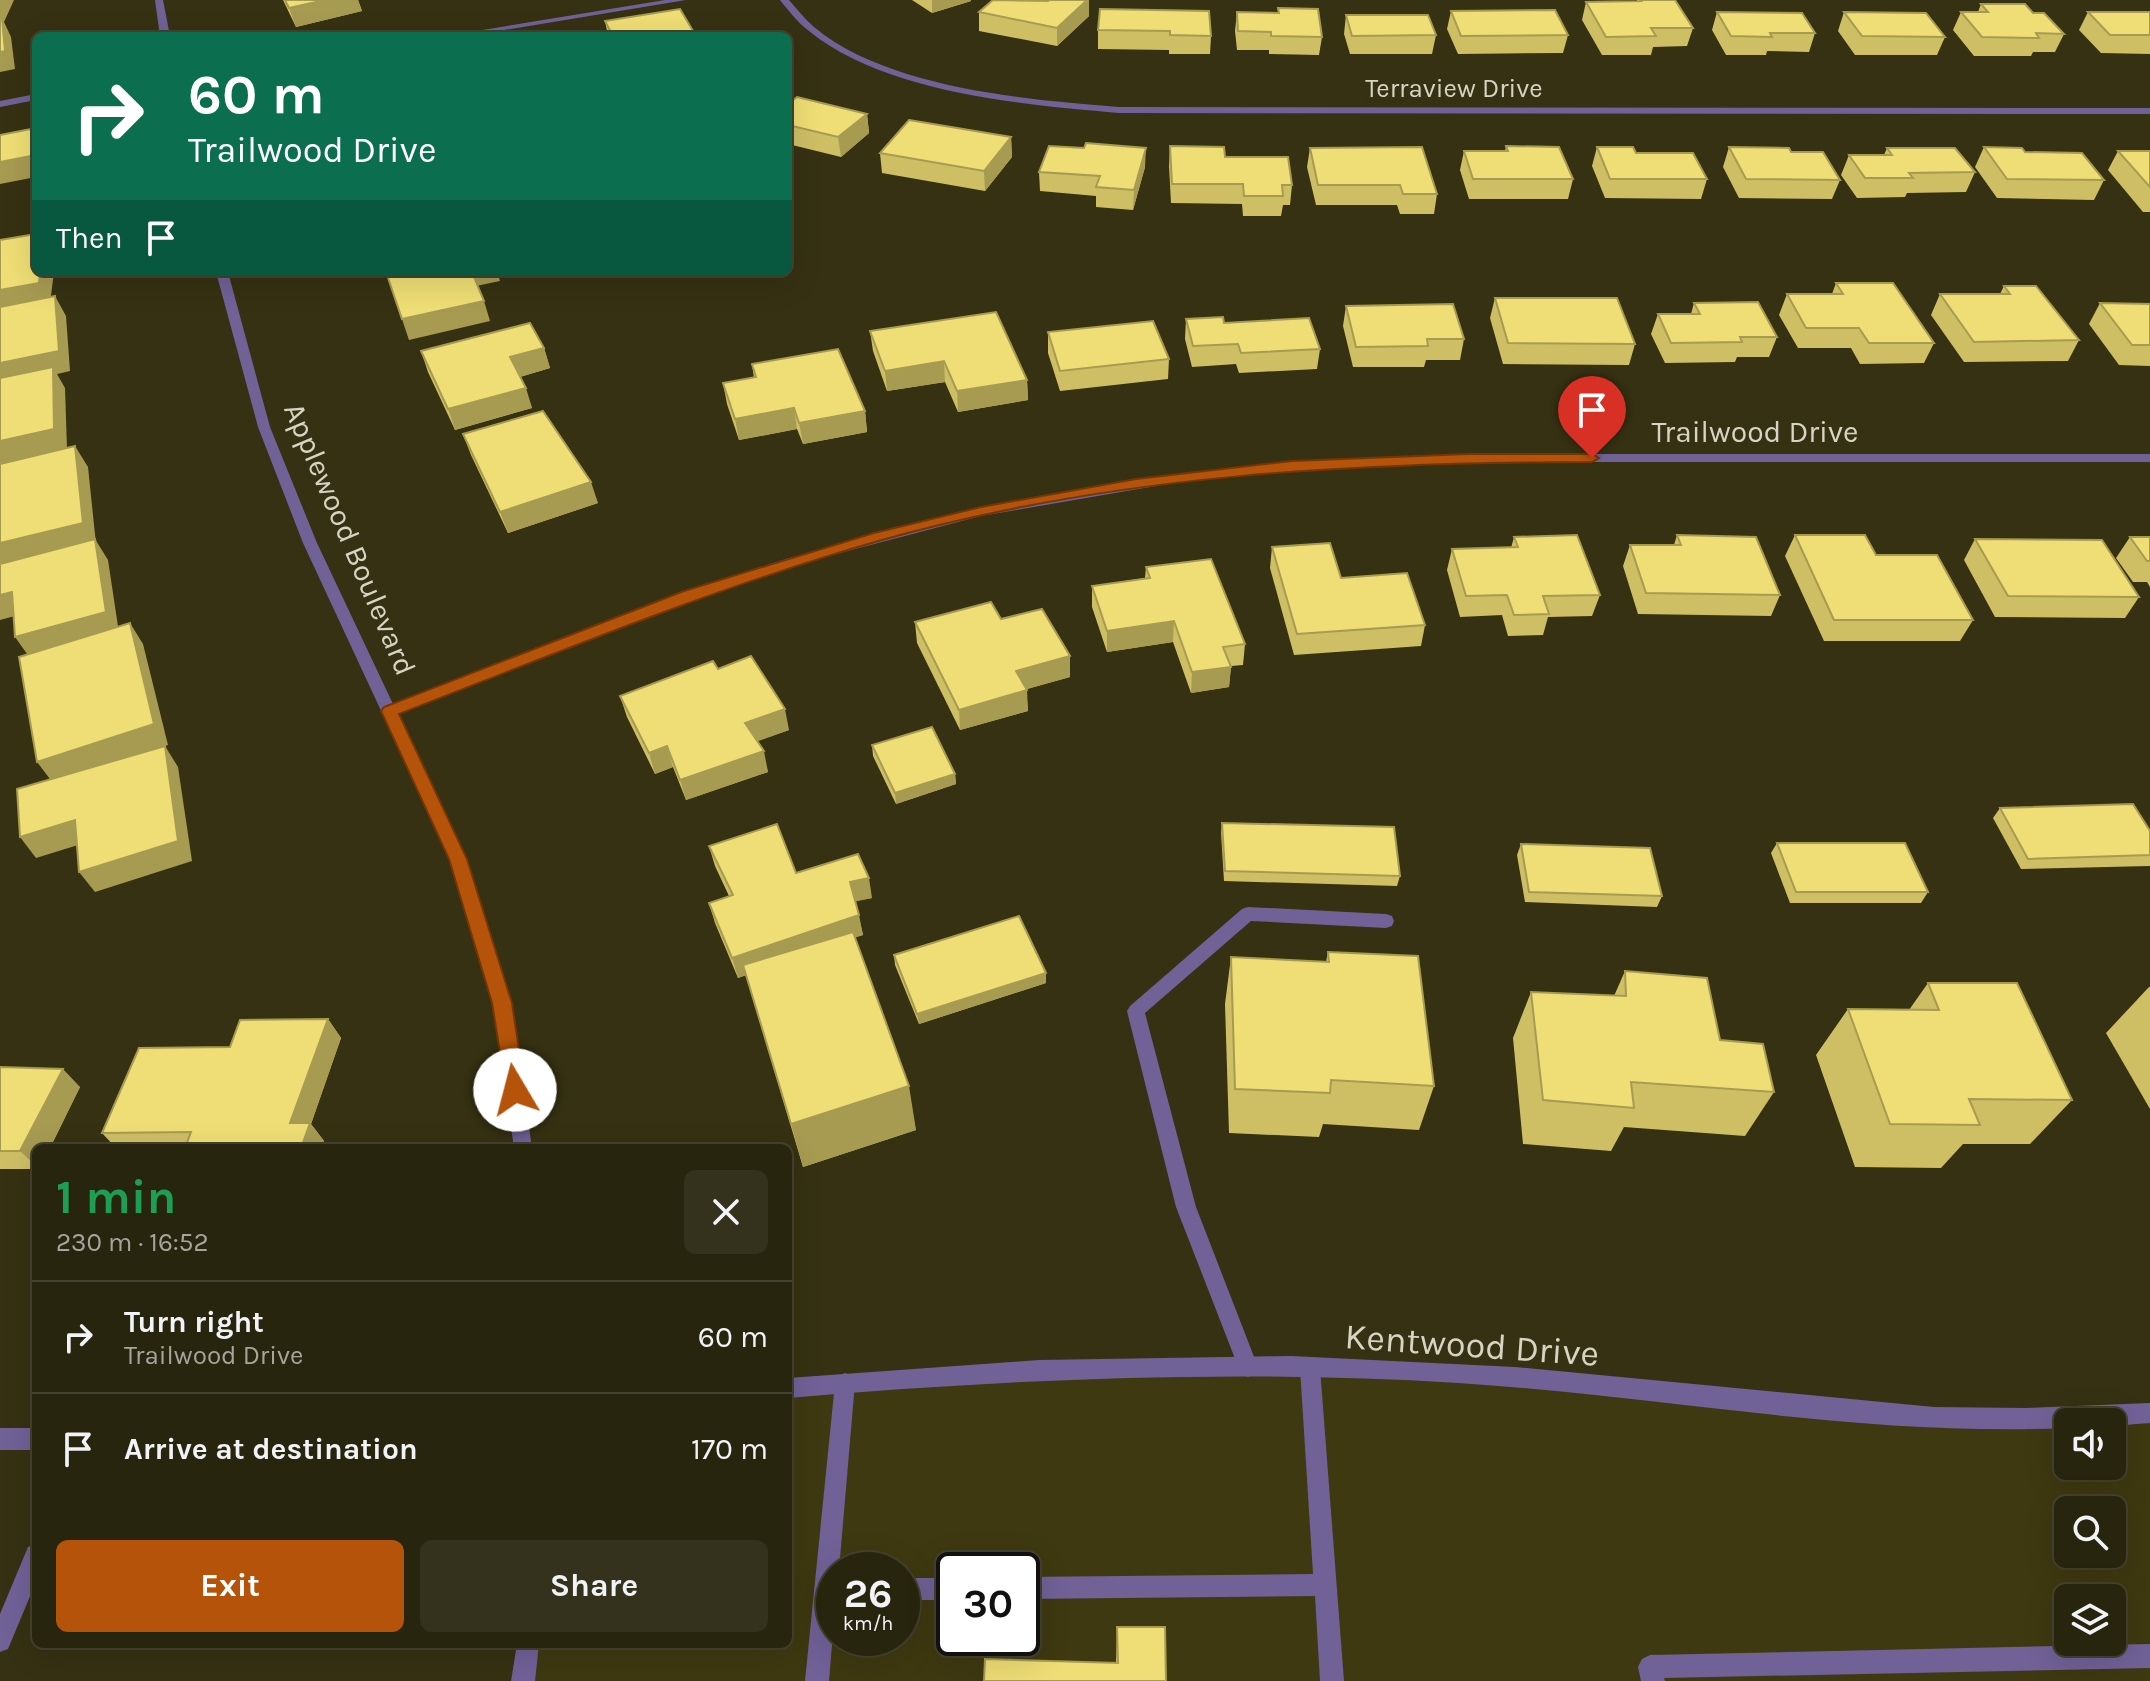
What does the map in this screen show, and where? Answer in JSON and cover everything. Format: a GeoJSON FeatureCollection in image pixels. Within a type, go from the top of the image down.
{"type":"FeatureCollection","features":[{"type":"Feature","properties":{"kind":"street"},"geometry":{"type":"LineString","coordinates":[[159,0],[164,32]]}},
{"type":"Feature","properties":{"kind":"street"},"geometry":{"type":"LineString","coordinates":[[477,32],[682,0]]}},
{"type":"Feature","properties":{"kind":"street","name":"Terraview Drive"},"geometry":{"type":"LineString","coordinates":[[784,0],[809,26],[871,62],[966,92],[1055,106],[1119,110],[2150,111]]}},
{"type":"Feature","properties":{"kind":"street"},"geometry":{"type":"LineString","coordinates":[[0,104],[32,98]]}},
{"type":"Feature","properties":{"kind":"street","name":"Applewood Boulevard"},"geometry":{"type":"LineString","coordinates":[[223,276],[264,427],[310,543],[458,859],[502,1003],[522,1144]]}},
{"type":"Feature","properties":{"kind":"street","name":"Trailwood Drive"},"geometry":{"type":"LineString","coordinates":[[390,711],[689,595],[794,561],[981,512],[1175,478],[1292,466],[1468,458],[2150,458]]}},
{"type":"Feature","properties":{"kind":"street"},"geometry":{"type":"LineString","coordinates":[[1248,1367],[1186,1207],[1136,1011],[1248,914],[1386,921]]}},
{"type":"Feature","properties":{"kind":"street","name":"Kentwood Drive"},"geometry":{"type":"LineString","coordinates":[[792,1388],[1211,1365],[1459,1373],[1906,1416],[2072,1419],[2150,1413]]}},
{"type":"Feature","properties":{"kind":"street"},"geometry":{"type":"LineString","coordinates":[[1310,1368],[1332,1681]]}},
{"type":"Feature","properties":{"kind":"street"},"geometry":{"type":"LineString","coordinates":[[833,1552],[845,1383]]}},
{"type":"Feature","properties":{"kind":"street"},"geometry":{"type":"LineString","coordinates":[[0,1439],[32,1439]]}},
{"type":"Feature","properties":{"kind":"street"},"geometry":{"type":"LineString","coordinates":[[0,1641],[32,1565]]}},
{"type":"Feature","properties":{"kind":"street"},"geometry":{"type":"LineString","coordinates":[[1040,1588],[1325,1585]]}},
{"type":"Feature","properties":{"kind":"street"},"geometry":{"type":"LineString","coordinates":[[523,1681],[527,1648]]}},
{"type":"Feature","properties":{"kind":"street"},"geometry":{"type":"LineString","coordinates":[[817,1681],[821,1656]]}},
{"type":"Feature","properties":{"kind":"street"},"geometry":{"type":"LineString","coordinates":[[1653,1681],[1650,1667],[2150,1656]]}},
{"type":"Feature","properties":{"kind":"shaded area"},"geometry":{"type":"Polygon","coordinates":[[[1310,1368],[1906,1416],[2054,1414],[2054,1480],[2126,1480],[2126,1413],[2150,1413],[2150,1681],[523,1681],[527,1648],[792,1648],[792,1388],[1310,1368]]]}},
{"type":"Feature","properties":{"kind":"building"},"geometry":{"type":"Polygon","coordinates":[[[285,0],[325,0],[289,8],[285,0]]]}},
{"type":"Feature","properties":{"kind":"building"},"geometry":{"type":"Polygon","coordinates":[[[993,0],[1087,0],[1057,28],[979,12],[993,0]]]}},
{"type":"Feature","properties":{"kind":"building"},"geometry":{"type":"Polygon","coordinates":[[[1675,0],[1693,28],[1651,28],[1656,36],[1606,37],[1586,2],[1675,0]]]}},
{"type":"Feature","properties":{"kind":"building"},"geometry":{"type":"Polygon","coordinates":[[[1981,4],[2025,4],[2033,13],[2044,13],[2064,34],[2036,33],[2039,38],[1982,37],[1961,12],[1988,12],[1981,4]]]}},
{"type":"Feature","properties":{"kind":"building"},"geometry":{"type":"Polygon","coordinates":[[[1278,8],[1318,9],[1322,37],[1271,36],[1271,32],[1238,31],[1237,12],[1279,13],[1278,8]]]}},
{"type":"Feature","properties":{"kind":"building"},"geometry":{"type":"Polygon","coordinates":[[[680,9],[694,32],[611,32],[605,21],[680,9]]]}},
{"type":"Feature","properties":{"kind":"building"},"geometry":{"type":"Polygon","coordinates":[[[1100,9],[1209,11],[1211,36],[1170,35],[1170,31],[1098,30],[1100,9]]]}},
{"type":"Feature","properties":{"kind":"building"},"geometry":{"type":"Polygon","coordinates":[[[1555,10],[1568,35],[1461,36],[1451,11],[1555,10]]]}},
{"type":"Feature","properties":{"kind":"building"},"geometry":{"type":"Polygon","coordinates":[[[1717,12],[1802,13],[1815,33],[1770,33],[1772,37],[1731,36],[1717,12]]]}},
{"type":"Feature","properties":{"kind":"building"},"geometry":{"type":"Polygon","coordinates":[[[1844,12],[1926,13],[1945,37],[1862,36],[1844,12]]]}},
{"type":"Feature","properties":{"kind":"building"},"geometry":{"type":"Polygon","coordinates":[[[2088,12],[2150,12],[2150,35],[2110,35],[2088,12]]]}},
{"type":"Feature","properties":{"kind":"building"},"geometry":{"type":"Polygon","coordinates":[[[1346,15],[1428,15],[1436,35],[1352,36],[1346,15]]]}},
{"type":"Feature","properties":{"kind":"building"},"geometry":{"type":"Polygon","coordinates":[[[0,19],[5,51],[0,52],[0,19]]]}},
{"type":"Feature","properties":{"kind":"building"},"geometry":{"type":"Polygon","coordinates":[[[797,97],[867,114],[838,137],[792,126],[792,101],[797,97]]]}},
{"type":"Feature","properties":{"kind":"building"},"geometry":{"type":"Polygon","coordinates":[[[909,120],[1011,137],[984,171],[880,153],[909,120]]]}},
{"type":"Feature","properties":{"kind":"building"},"geometry":{"type":"Polygon","coordinates":[[[32,129],[32,156],[0,162],[0,135],[32,129]]]}},
{"type":"Feature","properties":{"kind":"building"},"geometry":{"type":"Polygon","coordinates":[[[1086,143],[1146,148],[1134,190],[1096,187],[1100,176],[1039,172],[1049,146],[1084,148],[1086,143]]]}},
{"type":"Feature","properties":{"kind":"building"},"geometry":{"type":"Polygon","coordinates":[[[1170,146],[1224,147],[1225,157],[1288,157],[1292,185],[1282,185],[1283,196],[1244,196],[1243,184],[1172,184],[1170,146]]]}},
{"type":"Feature","properties":{"kind":"building"},"geometry":{"type":"Polygon","coordinates":[[[1506,146],[1559,147],[1573,179],[1473,179],[1464,151],[1508,151],[1506,146]]]}},
{"type":"Feature","properties":{"kind":"building"},"geometry":{"type":"Polygon","coordinates":[[[1422,147],[1437,194],[1403,194],[1400,185],[1318,185],[1310,148],[1422,147]]]}},
{"type":"Feature","properties":{"kind":"building"},"geometry":{"type":"Polygon","coordinates":[[[1597,147],[1633,147],[1636,153],[1693,153],[1707,179],[1610,179],[1597,147]]]}},
{"type":"Feature","properties":{"kind":"building"},"geometry":{"type":"Polygon","coordinates":[[[1729,147],[1823,152],[1840,180],[1746,179],[1729,147]]]}},
{"type":"Feature","properties":{"kind":"building"},"geometry":{"type":"Polygon","coordinates":[[[1984,147],[2022,148],[2025,152],[2082,153],[2104,180],[2007,179],[1984,147]]]}},
{"type":"Feature","properties":{"kind":"building"},"geometry":{"type":"Polygon","coordinates":[[[1887,148],[1955,148],[1975,172],[1909,173],[1913,178],[1865,178],[1849,155],[1892,155],[1887,148]]]}},
{"type":"Feature","properties":{"kind":"building"},"geometry":{"type":"Polygon","coordinates":[[[2118,151],[2150,151],[2150,187],[2118,151]]]}},
{"type":"Feature","properties":{"kind":"building"},"geometry":{"type":"Polygon","coordinates":[[[32,235],[32,276],[40,276],[39,283],[0,290],[0,240],[32,235]]]}},
{"type":"Feature","properties":{"kind":"building"},"geometry":{"type":"Polygon","coordinates":[[[387,276],[474,276],[484,301],[402,319],[387,276]]]}},
{"type":"Feature","properties":{"kind":"building"},"geometry":{"type":"Polygon","coordinates":[[[1836,283],[1893,283],[1934,343],[1869,343],[1859,328],[1806,328],[1787,294],[1843,294],[1836,283]]]}},
{"type":"Feature","properties":{"kind":"building"},"geometry":{"type":"Polygon","coordinates":[[[2004,286],[2036,286],[2079,340],[1974,342],[1940,294],[2010,294],[2004,286]]]}},
{"type":"Feature","properties":{"kind":"building"},"geometry":{"type":"Polygon","coordinates":[[[55,296],[59,351],[0,363],[0,307],[55,296]]]}},
{"type":"Feature","properties":{"kind":"building"},"geometry":{"type":"Polygon","coordinates":[[[1495,298],[1617,298],[1635,344],[1508,343],[1495,298]]]}},
{"type":"Feature","properties":{"kind":"building"},"geometry":{"type":"Polygon","coordinates":[[[1758,302],[1777,337],[1740,337],[1742,342],[1671,343],[1658,314],[1700,314],[1694,303],[1758,302]]]}},
{"type":"Feature","properties":{"kind":"building"},"geometry":{"type":"Polygon","coordinates":[[[2100,303],[2150,304],[2150,345],[2132,345],[2100,303]]]}},
{"type":"Feature","properties":{"kind":"building"},"geometry":{"type":"Polygon","coordinates":[[[1453,304],[1464,339],[1427,339],[1428,346],[1356,347],[1346,306],[1453,304]]]}},
{"type":"Feature","properties":{"kind":"building"},"geometry":{"type":"Polygon","coordinates":[[[996,312],[1027,380],[957,391],[944,361],[885,371],[870,331],[996,312]]]}},
{"type":"Feature","properties":{"kind":"building"},"geometry":{"type":"Polygon","coordinates":[[[1223,317],[1224,323],[1309,318],[1320,349],[1241,353],[1238,344],[1193,346],[1186,319],[1223,317]]]}},
{"type":"Feature","properties":{"kind":"building"},"geometry":{"type":"Polygon","coordinates":[[[1153,321],[1169,359],[1060,371],[1048,332],[1153,321]]]}},
{"type":"Feature","properties":{"kind":"building"},"geometry":{"type":"Polygon","coordinates":[[[530,323],[544,348],[510,357],[526,388],[448,409],[421,351],[530,323]]]}},
{"type":"Feature","properties":{"kind":"building"},"geometry":{"type":"Polygon","coordinates":[[[838,349],[865,411],[799,423],[794,408],[735,419],[723,383],[756,377],[752,364],[838,349]]]}},
{"type":"Feature","properties":{"kind":"building"},"geometry":{"type":"Polygon","coordinates":[[[53,367],[54,429],[0,441],[0,378],[53,367]]]}},
{"type":"Feature","properties":{"kind":"building"},"geometry":{"type":"Polygon","coordinates":[[[543,411],[591,482],[500,512],[463,434],[543,411]]]}},
{"type":"Feature","properties":{"kind":"building"},"geometry":{"type":"Polygon","coordinates":[[[75,446],[83,523],[0,543],[0,464],[75,446]]]}},
{"type":"Feature","properties":{"kind":"building"},"geometry":{"type":"Polygon","coordinates":[[[1577,535],[1600,595],[1543,596],[1549,614],[1514,615],[1507,595],[1466,596],[1452,549],[1518,547],[1514,537],[1577,535]]]}},
{"type":"Feature","properties":{"kind":"building"},"geometry":{"type":"Polygon","coordinates":[[[1677,535],[1756,537],[1780,595],[1646,593],[1630,545],[1681,545],[1677,535]]]}},
{"type":"Feature","properties":{"kind":"building"},"geometry":{"type":"Polygon","coordinates":[[[1795,535],[1865,535],[1876,555],[1937,555],[1973,620],[1834,620],[1795,535]]]}},
{"type":"Feature","properties":{"kind":"building"},"geometry":{"type":"Polygon","coordinates":[[[2130,537],[2150,537],[2150,561],[2147,561],[2130,537]]]}},
{"type":"Feature","properties":{"kind":"building"},"geometry":{"type":"Polygon","coordinates":[[[95,539],[106,612],[15,637],[12,592],[0,595],[0,564],[95,539]]]}},
{"type":"Feature","properties":{"kind":"building"},"geometry":{"type":"Polygon","coordinates":[[[1975,539],[2102,540],[2139,597],[2008,596],[1975,539]]]}},
{"type":"Feature","properties":{"kind":"building"},"geometry":{"type":"Polygon","coordinates":[[[1330,543],[1341,578],[1407,573],[1425,625],[1297,634],[1272,547],[1330,543]]]}},
{"type":"Feature","properties":{"kind":"building"},"geometry":{"type":"Polygon","coordinates":[[[1211,559],[1245,644],[1223,647],[1231,667],[1192,672],[1174,621],[1107,631],[1092,586],[1150,578],[1146,567],[1211,559]]]}},
{"type":"Feature","properties":{"kind":"building"},"geometry":{"type":"Polygon","coordinates":[[[991,602],[1001,619],[1042,609],[1070,656],[1016,671],[1027,690],[959,710],[915,622],[991,602]]]}},
{"type":"Feature","properties":{"kind":"building"},"geometry":{"type":"Polygon","coordinates":[[[130,623],[154,724],[37,762],[19,657],[130,623]]]}},
{"type":"Feature","properties":{"kind":"building"},"geometry":{"type":"Polygon","coordinates":[[[751,656],[785,709],[745,723],[764,751],[680,780],[667,746],[649,753],[620,696],[713,661],[718,669],[751,656]]]}},
{"type":"Feature","properties":{"kind":"building"},"geometry":{"type":"Polygon","coordinates":[[[932,727],[955,774],[895,793],[872,745],[932,727]]]}},
{"type":"Feature","properties":{"kind":"building"},"geometry":{"type":"Polygon","coordinates":[[[165,746],[178,841],[79,872],[75,820],[20,837],[17,789],[165,746]]]}},
{"type":"Feature","properties":{"kind":"building"},"geometry":{"type":"Polygon","coordinates":[[[2133,804],[2150,831],[2150,855],[2028,859],[2000,808],[2133,804]]]}},
{"type":"Feature","properties":{"kind":"building"},"geometry":{"type":"Polygon","coordinates":[[[1222,823],[1394,827],[1400,876],[1225,871],[1222,823]]]}},
{"type":"Feature","properties":{"kind":"building"},"geometry":{"type":"Polygon","coordinates":[[[777,824],[796,873],[858,854],[869,878],[850,882],[859,915],[732,958],[709,903],[733,895],[709,846],[777,824]]]}},
{"type":"Feature","properties":{"kind":"building"},"geometry":{"type":"Polygon","coordinates":[[[1777,843],[1905,843],[1928,892],[1796,892],[1777,843]]]}},
{"type":"Feature","properties":{"kind":"building"},"geometry":{"type":"Polygon","coordinates":[[[1521,844],[1650,848],[1662,896],[1529,892],[1521,844]]]}},
{"type":"Feature","properties":{"kind":"building"},"geometry":{"type":"Polygon","coordinates":[[[1019,916],[1046,973],[917,1014],[894,955],[1019,916]]]}},
{"type":"Feature","properties":{"kind":"building"},"geometry":{"type":"Polygon","coordinates":[[[853,932],[909,1086],[791,1124],[743,965],[853,932]]]}},
{"type":"Feature","properties":{"kind":"building"},"geometry":{"type":"Polygon","coordinates":[[[1328,952],[1418,956],[1434,1086],[1331,1080],[1330,1093],[1235,1089],[1231,957],[1329,962],[1328,952]]]}},
{"type":"Feature","properties":{"kind":"building"},"geometry":{"type":"Polygon","coordinates":[[[1625,971],[1707,978],[1720,1040],[1763,1044],[1774,1092],[1631,1082],[1634,1108],[1543,1100],[1531,992],[1626,996],[1625,971]]]}},
{"type":"Feature","properties":{"kind":"building"},"geometry":{"type":"Polygon","coordinates":[[[1928,983],[2017,983],[2072,1100],[1969,1099],[1980,1125],[1890,1124],[1848,1009],[1939,1010],[1928,983]]]}},
{"type":"Feature","properties":{"kind":"building"},"geometry":{"type":"Polygon","coordinates":[[[328,1019],[290,1123],[310,1123],[302,1144],[186,1144],[191,1132],[102,1133],[139,1048],[230,1047],[240,1020],[328,1019]]]}},
{"type":"Feature","properties":{"kind":"building"},"geometry":{"type":"Polygon","coordinates":[[[0,1067],[63,1069],[20,1151],[0,1151],[0,1067]]]}},
{"type":"Feature","properties":{"kind":"building"},"geometry":{"type":"Polygon","coordinates":[[[1117,1627],[1165,1627],[1166,1681],[984,1681],[985,1659],[1118,1663],[1117,1627]]]}},
{"type":"Feature","properties":{"kind":"route"},"geometry":{"type":"LineString","coordinates":[[515,1090],[502,1003],[458,859],[390,711],[689,595],[880,536],[981,512],[1136,484],[1292,466],[1468,458],[1592,458]]}}]}
